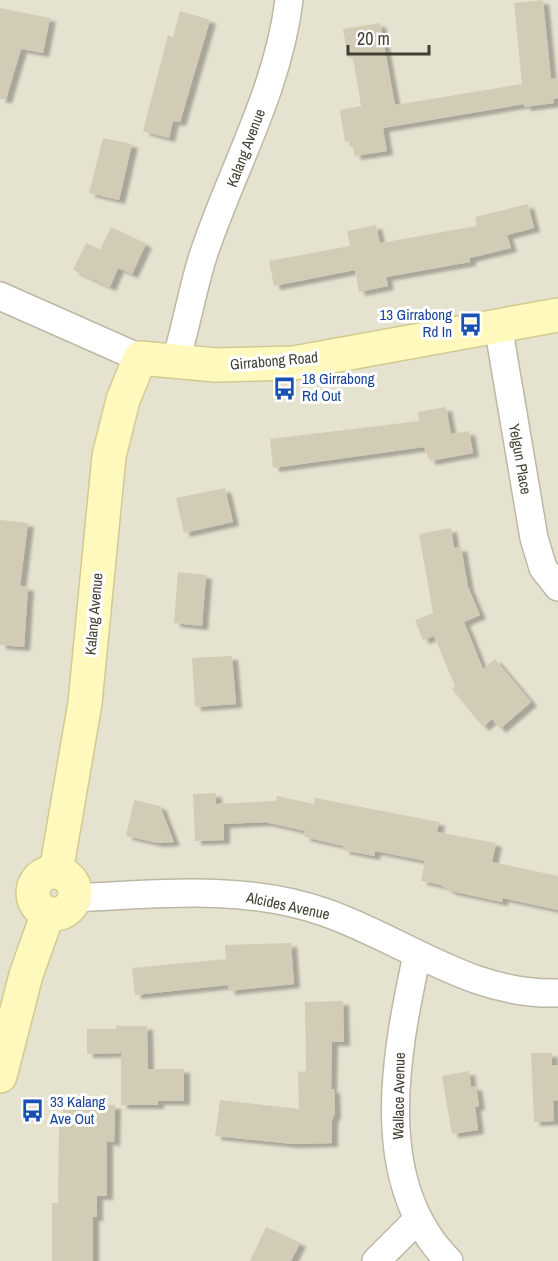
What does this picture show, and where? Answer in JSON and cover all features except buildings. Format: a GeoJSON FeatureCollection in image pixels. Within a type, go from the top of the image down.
{"type":"FeatureCollection","features":[{"type":"Feature","properties":{"kind":"street","name":"Kalang Avenue"},"geometry":{"type":"LineString","coordinates":[[175,363],[203,256],[255,128],[275,63],[289,0]]}},
{"type":"Feature","properties":{"kind":"street","name":"Girrabong Road"},"geometry":{"type":"LineString","coordinates":[[0,296],[140,358],[175,363],[257,365],[294,363],[558,315]]}},
{"type":"Feature","properties":{"kind":"street","name":"Yelgun Place"},"geometry":{"type":"LineString","coordinates":[[498,325],[534,538],[543,568],[558,587]]}},
{"type":"Feature","properties":{"kind":"street","name":"Kalang Avenue"},"geometry":{"type":"LineString","coordinates":[[0,1076],[26,975],[60,894],[85,703],[109,456],[123,400],[140,358]]}},
{"type":"Feature","properties":{"kind":"street","name":"Alcides Avenue"},"geometry":{"type":"LineString","coordinates":[[60,894],[226,894],[270,899],[321,910],[364,927],[464,977],[511,990],[558,993]]}},
{"type":"Feature","properties":{"kind":"street","name":"Wallace Avenue"},"geometry":{"type":"LineString","coordinates":[[417,955],[403,1020],[395,1111],[398,1150],[406,1187],[418,1219],[449,1261]]}},
{"type":"Feature","properties":{"kind":"street"},"geometry":{"type":"LineString","coordinates":[[376,1261],[418,1219]]}},
{"type":"Feature","properties":{"kind":"shaded area"},"geometry":{"type":"Polygon","coordinates":[[[0,0],[558,0],[558,1261],[0,1261],[0,0]]]}},
{"type":"Feature","properties":{"kind":"place","name":"13 Girrabong Rd In"},"geometry":{"type":"Point","coordinates":[470,324]}},
{"type":"Feature","properties":{"kind":"place","name":"18 Girrabong Rd Out"},"geometry":{"type":"Point","coordinates":[284,388]}},
{"type":"Feature","properties":{"kind":"place","name":"33 Kalang Ave Out"},"geometry":{"type":"Point","coordinates":[32,1111]}}]}
